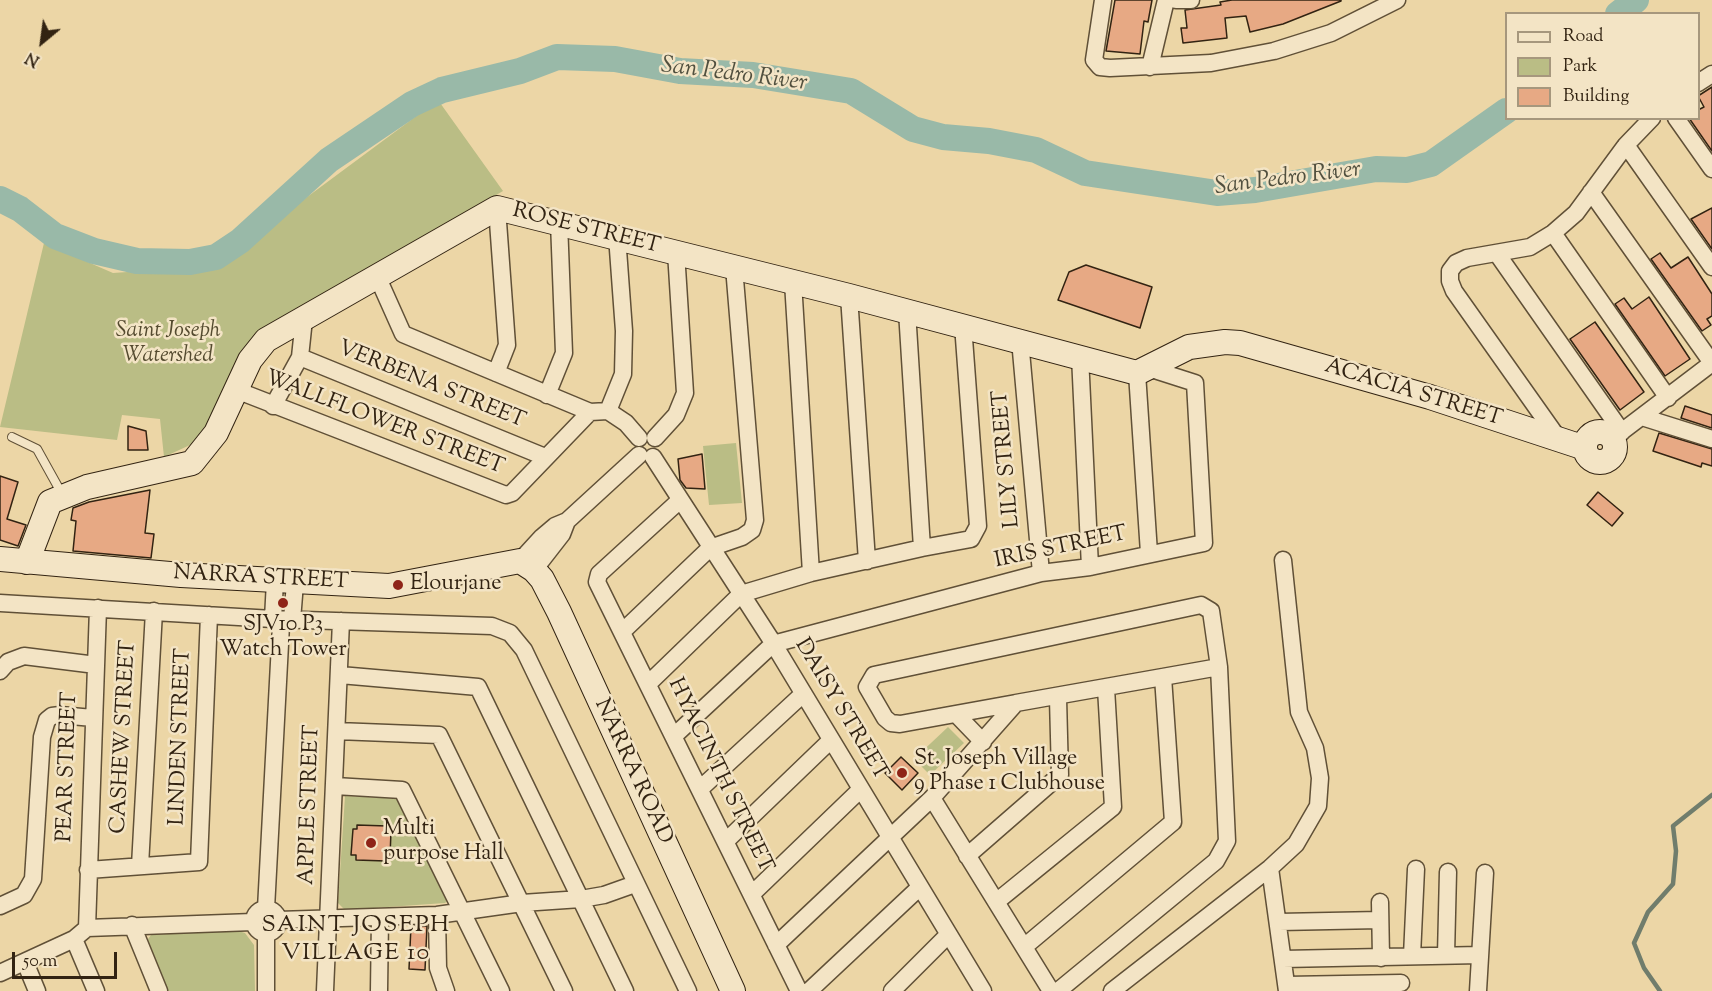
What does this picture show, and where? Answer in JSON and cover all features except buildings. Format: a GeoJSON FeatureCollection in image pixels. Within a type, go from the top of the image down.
{"type":"FeatureCollection","features":[{"type":"Feature","properties":{"kind":"street"},"geometry":{"type":"LineString","coordinates":[[1103,0],[1094,60],[1100,67],[1110,68],[1211,63],[1286,48],[1331,33],[1397,0]]}},
{"type":"Feature","properties":{"kind":"street"},"geometry":{"type":"LineString","coordinates":[[1150,67],[1166,0]]}},
{"type":"Feature","properties":{"kind":"street"},"geometry":{"type":"LineString","coordinates":[[1176,0],[1191,0]]}},
{"type":"Feature","properties":{"kind":"street"},"geometry":{"type":"LineString","coordinates":[[1558,438],[1450,281],[1450,271],[1456,263],[1467,258],[1498,255],[1530,247],[1553,233],[1576,213],[1626,145],[1650,120]]}},
{"type":"Feature","properties":{"kind":"street"},"geometry":{"type":"LineString","coordinates":[[1677,120],[1712,169]]}},
{"type":"Feature","properties":{"kind":"street"},"geometry":{"type":"LineString","coordinates":[[1626,145],[1712,267]]}},
{"type":"Feature","properties":{"kind":"street"},"geometry":{"type":"LineString","coordinates":[[1498,255],[1617,436],[1668,398],[1704,378],[1712,363],[1591,192]]}},
{"type":"Feature","properties":{"kind":"street"},"geometry":{"type":"LineString","coordinates":[[496,373],[507,345],[497,208]]}},
{"type":"Feature","properties":{"kind":"street","name":"ROSE STREET"},"geometry":{"type":"LineString","coordinates":[[62,495],[192,463],[216,433],[250,360],[266,340],[497,208],[617,236],[1141,370]]}},
{"type":"Feature","properties":{"kind":"street"},"geometry":{"type":"LineString","coordinates":[[547,395],[564,353],[559,222]]}},
{"type":"Feature","properties":{"kind":"street"},"geometry":{"type":"LineString","coordinates":[[1553,233],[1668,398]]}},
{"type":"Feature","properties":{"kind":"street"},"geometry":{"type":"LineString","coordinates":[[608,411],[623,374],[624,331],[617,236]]}},
{"type":"Feature","properties":{"kind":"street"},"geometry":{"type":"LineString","coordinates":[[647,438],[675,415],[685,393],[676,252]]}},
{"type":"Feature","properties":{"kind":"street"},"geometry":{"type":"LineString","coordinates":[[622,632],[710,548],[742,537],[752,530],[755,520],[734,267]]}},
{"type":"Feature","properties":{"kind":"street"},"geometry":{"type":"LineString","coordinates":[[378,278],[403,334],[590,412],[608,411],[659,448],[646,456],[567,521],[562,534],[527,566]]}},
{"type":"Feature","properties":{"kind":"street"},"geometry":{"type":"LineString","coordinates":[[793,282],[811,573]]}},
{"type":"Feature","properties":{"kind":"street"},"geometry":{"type":"LineString","coordinates":[[849,296],[867,561]]}},
{"type":"Feature","properties":{"kind":"street"},"geometry":{"type":"LineString","coordinates":[[907,311],[922,548]]}},
{"type":"Feature","properties":{"kind":"street"},"geometry":{"type":"LineString","coordinates":[[273,406],[300,357],[304,320]]}},
{"type":"Feature","properties":{"kind":"street"},"geometry":{"type":"LineString","coordinates":[[648,684],[741,594],[811,573],[971,538],[978,526],[963,326]]}},
{"type":"Feature","properties":{"kind":"street","name":"LILY STREET"},"geometry":{"type":"LineString","coordinates":[[1020,340],[1041,573]]}},
{"type":"Feature","properties":{"kind":"street","name":"ACACIA STREET"},"geometry":{"type":"LineString","coordinates":[[1141,370],[1189,347],[1225,342],[1239,343],[1430,397],[1558,438],[1585,448],[1594,461],[1605,461],[1613,454],[1617,436]]}},
{"type":"Feature","properties":{"kind":"street"},"geometry":{"type":"LineString","coordinates":[[1080,356],[1090,567]]}},
{"type":"Feature","properties":{"kind":"street","name":"VERBENA STREET"},"geometry":{"type":"LineString","coordinates":[[300,357],[545,457]]}},
{"type":"Feature","properties":{"kind":"street"},"geometry":{"type":"LineString","coordinates":[[1141,370],[1149,553]]}},
{"type":"Feature","properties":{"kind":"street","name":"IRIS STREET"},"geometry":{"type":"LineString","coordinates":[[773,644],[1041,573],[1090,567],[1204,543],[1195,383],[1141,370]]}},
{"type":"Feature","properties":{"kind":"street","name":"WALLFLOWER STREET"},"geometry":{"type":"LineString","coordinates":[[236,390],[506,495],[512,493],[590,412]]}},
{"type":"Feature","properties":{"kind":"street"},"geometry":{"type":"LineString","coordinates":[[1641,417],[1712,439]]}},
{"type":"Feature","properties":{"kind":"street","name":"DAISY STREET"},"geometry":{"type":"LineString","coordinates":[[646,456],[679,501],[773,644],[920,887],[977,989]]}},
{"type":"Feature","properties":{"kind":"street"},"geometry":{"type":"LineString","coordinates":[[27,562],[50,502],[62,495]]}},
{"type":"Feature","properties":{"kind":"street","name":"HYACINTH STREET"},"geometry":{"type":"LineString","coordinates":[[679,501],[599,574],[597,582],[799,991]]}},
{"type":"Feature","properties":{"kind":"street","name":"NARRA STREET"},"geometry":{"type":"LineString","coordinates":[[0,559],[285,582],[389,586],[527,566]]}},
{"type":"Feature","properties":{"kind":"street"},"geometry":{"type":"LineString","coordinates":[[1112,991],[1270,868],[1296,844],[1318,806],[1320,778],[1315,748],[1299,712],[1283,560]]}},
{"type":"Feature","properties":{"kind":"street","name":"NARRA ROAD"},"geometry":{"type":"LineString","coordinates":[[527,566],[559,612],[734,991]]}},
{"type":"Feature","properties":{"kind":"street"},"geometry":{"type":"LineString","coordinates":[[253,922],[257,930],[266,933],[274,930],[272,914],[285,582]]}},
{"type":"Feature","properties":{"kind":"street"},"geometry":{"type":"LineString","coordinates":[[0,603],[154,611],[282,621],[492,626],[510,633],[524,650],[688,991]]}},
{"type":"Feature","properties":{"kind":"street"},"geometry":{"type":"LineString","coordinates":[[1058,991],[1216,861],[1227,841],[1219,667],[1211,611],[1201,605],[874,675],[869,681],[867,687],[885,718],[891,723],[900,724],[1016,703],[1058,698],[1219,667]]}},
{"type":"Feature","properties":{"kind":"street","name":"PEAR STREET"},"geometry":{"type":"LineString","coordinates":[[80,934],[88,870],[98,608]]}},
{"type":"Feature","properties":{"kind":"street","name":"CASHEW STREET"},"geometry":{"type":"LineString","coordinates":[[141,866],[154,611]]}},
{"type":"Feature","properties":{"kind":"street","name":"LINDEN STREET"},"geometry":{"type":"LineString","coordinates":[[141,866],[199,862],[209,615]]}},
{"type":"Feature","properties":{"kind":"street","name":"APPLE STREET"},"geometry":{"type":"LineString","coordinates":[[325,991],[341,621]]}},
{"type":"Feature","properties":{"kind":"street"},"geometry":{"type":"LineString","coordinates":[[674,736],[773,644]]}},
{"type":"Feature","properties":{"kind":"street"},"geometry":{"type":"LineString","coordinates":[[0,670],[8,662],[24,656],[96,665]]}},
{"type":"Feature","properties":{"kind":"street"},"geometry":{"type":"LineString","coordinates":[[340,675],[477,687],[625,991]]}},
{"type":"Feature","properties":{"kind":"street"},"geometry":{"type":"LineString","coordinates":[[1024,947],[1173,822],[1162,677]]}},
{"type":"Feature","properties":{"kind":"street"},"geometry":{"type":"LineString","coordinates":[[996,902],[1113,807],[1106,688]]}},
{"type":"Feature","properties":{"kind":"street"},"geometry":{"type":"LineString","coordinates":[[700,789],[803,694]]}},
{"type":"Feature","properties":{"kind":"street"},"geometry":{"type":"LineString","coordinates":[[967,855],[1060,775],[1058,698]]}},
{"type":"Feature","properties":{"kind":"street"},"geometry":{"type":"LineString","coordinates":[[776,945],[932,798],[1016,703]]}},
{"type":"Feature","properties":{"kind":"street"},"geometry":{"type":"LineString","coordinates":[[956,714],[983,742]]}},
{"type":"Feature","properties":{"kind":"street"},"geometry":{"type":"LineString","coordinates":[[0,906],[24,895],[33,879],[42,737],[47,720],[52,716],[60,715],[93,718]]}},
{"type":"Feature","properties":{"kind":"street"},"geometry":{"type":"LineString","coordinates":[[337,731],[439,735],[564,991]]}},
{"type":"Feature","properties":{"kind":"street"},"geometry":{"type":"LineString","coordinates":[[726,841],[831,740]]}},
{"type":"Feature","properties":{"kind":"street"},"geometry":{"type":"LineString","coordinates":[[335,786],[402,790],[501,991]]}},
{"type":"Feature","properties":{"kind":"street"},"geometry":{"type":"LineString","coordinates":[[752,894],[861,789]]}},
{"type":"Feature","properties":{"kind":"street"},"geometry":{"type":"LineString","coordinates":[[932,798],[1051,991]]}},
{"type":"Feature","properties":{"kind":"street"},"geometry":{"type":"LineString","coordinates":[[88,870],[141,866]]}},
{"type":"Feature","properties":{"kind":"street"},"geometry":{"type":"LineString","coordinates":[[1270,868],[1287,988],[1401,983]]}},
{"type":"Feature","properties":{"kind":"street"},"geometry":{"type":"LineString","coordinates":[[1412,956],[1416,869]]}},
{"type":"Feature","properties":{"kind":"street"},"geometry":{"type":"LineString","coordinates":[[1446,955],[1448,872]]}},
{"type":"Feature","properties":{"kind":"street"},"geometry":{"type":"LineString","coordinates":[[1478,991],[1485,873]]}},
{"type":"Feature","properties":{"kind":"street"},"geometry":{"type":"LineString","coordinates":[[253,922],[257,913],[329,919],[437,915],[522,903],[581,899],[604,895],[635,884]]}},
{"type":"Feature","properties":{"kind":"street"},"geometry":{"type":"LineString","coordinates":[[809,991],[920,887]]}},
{"type":"Feature","properties":{"kind":"street"},"geometry":{"type":"LineString","coordinates":[[1380,902],[1381,958]]}},
{"type":"Feature","properties":{"kind":"street"},"geometry":{"type":"LineString","coordinates":[[437,915],[438,968],[446,991]]}},
{"type":"Feature","properties":{"kind":"street"},"geometry":{"type":"LineString","coordinates":[[379,991],[380,918]]}},
{"type":"Feature","properties":{"kind":"street"},"geometry":{"type":"LineString","coordinates":[[1279,922],[1380,920]]}},
{"type":"Feature","properties":{"kind":"street"},"geometry":{"type":"LineString","coordinates":[[0,973],[80,934],[132,925],[253,922]]}},
{"type":"Feature","properties":{"kind":"street"},"geometry":{"type":"LineString","coordinates":[[132,925],[159,991]]}},
{"type":"Feature","properties":{"kind":"street"},"geometry":{"type":"LineString","coordinates":[[266,933],[266,991]]}},
{"type":"Feature","properties":{"kind":"street"},"geometry":{"type":"LineString","coordinates":[[80,934],[96,991]]}},
{"type":"Feature","properties":{"kind":"street"},"geometry":{"type":"LineString","coordinates":[[892,991],[948,935]]}},
{"type":"Feature","properties":{"kind":"street"},"geometry":{"type":"LineString","coordinates":[[1283,958],[1480,955]]}},
{"type":"Feature","properties":{"kind":"street"},"geometry":{"type":"LineString","coordinates":[[25,962],[37,991]]}},
{"type":"Feature","properties":{"kind":"lane"},"geometry":{"type":"LineString","coordinates":[[12,436],[37,449],[62,495]]}},
{"type":"Feature","properties":{"kind":"green space","name":"Saint Joseph Watershed"},"geometry":{"type":"Polygon","coordinates":[[[438,100],[503,191],[262,330],[203,439],[164,457],[160,419],[122,415],[117,440],[0,427],[44,243],[113,273],[214,266],[438,100]]]}},
{"type":"Feature","properties":{"kind":"green space"},"geometry":{"type":"Polygon","coordinates":[[[736,443],[742,503],[709,505],[703,446],[736,443]]]}},
{"type":"Feature","properties":{"kind":"green space"},"geometry":{"type":"Polygon","coordinates":[[[948,727],[964,743],[930,775],[914,759],[948,727]]]}},
{"type":"Feature","properties":{"kind":"green space"},"geometry":{"type":"Polygon","coordinates":[[[345,796],[404,799],[451,897],[445,903],[345,910],[338,903],[345,796]]]}},
{"type":"Feature","properties":{"kind":"green space"},"geometry":{"type":"Polygon","coordinates":[[[235,930],[245,933],[254,945],[255,991],[165,991],[145,943],[151,935],[235,930]]]}},
{"type":"Feature","properties":{"kind":"waterway","name":"San Pedro River"},"geometry":{"type":"LineString","coordinates":[[1621,12],[1636,0]]}},
{"type":"Feature","properties":{"kind":"waterway","name":"San Pedro River"},"geometry":{"type":"LineString","coordinates":[[0,199],[20,209],[55,236],[94,251],[137,261],[190,262],[216,257],[240,241],[329,160],[412,104],[442,90],[520,71],[557,57],[615,59],[680,71],[753,75],[851,91],[913,129],[943,137],[989,141],[1036,150],[1085,173],[1217,193],[1255,190],[1376,169],[1407,170],[1431,164],[1505,112]]}},
{"type":"Feature","properties":{"kind":"waterway"},"geometry":{"type":"LineString","coordinates":[[1660,991],[1644,968],[1634,943],[1648,912],[1673,884],[1676,851],[1673,826],[1712,795]]}},
{"type":"Feature","properties":{"kind":"place","name":"Elourjane"},"geometry":{"type":"Point","coordinates":[398,585]}},
{"type":"Feature","properties":{"kind":"place","name":"SJV10 P3 Watch Tower"},"geometry":{"type":"Point","coordinates":[283,603]}},
{"type":"Feature","properties":{"kind":"place","name":"St. Joseph Village 9 Phase 1 Clubhouse"},"geometry":{"type":"Point","coordinates":[902,773]}},
{"type":"Feature","properties":{"kind":"place","name":"Multi purpose Hall"},"geometry":{"type":"Point","coordinates":[371,843]}},
{"type":"Feature","properties":{"kind":"district","name":"SAINT JOSEPH VILLAGE 10"},"geometry":{"type":"Point","coordinates":[356,941]}}]}
